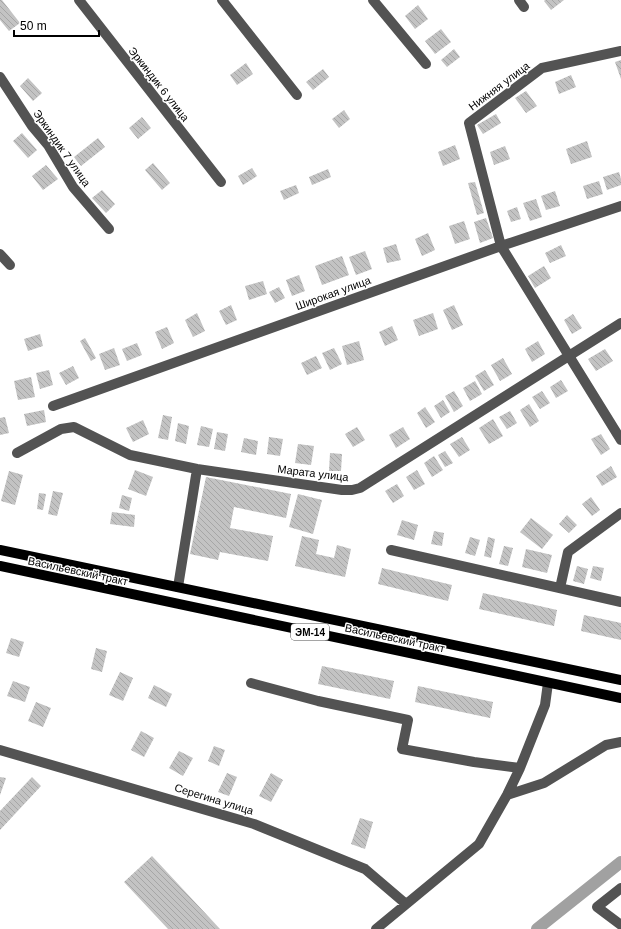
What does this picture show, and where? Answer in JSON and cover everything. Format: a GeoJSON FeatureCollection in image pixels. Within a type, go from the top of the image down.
{"type":"FeatureCollection","features":[{"type":"Feature","properties":{"kind":"main road","name":"Васильевский тракт"},"geometry":{"type":"LineString","coordinates":[[0,550],[621,680]]}},
{"type":"Feature","properties":{"kind":"main road","name":"Васильевский тракт"},"geometry":{"type":"LineString","coordinates":[[0,566],[621,698]]}},
{"type":"Feature","properties":{"kind":"street","name":"Эркиндик 6 улица"},"geometry":{"type":"LineString","coordinates":[[79,0],[221,182]]}},
{"type":"Feature","properties":{"kind":"street"},"geometry":{"type":"LineString","coordinates":[[222,0],[297,95]]}},
{"type":"Feature","properties":{"kind":"street"},"geometry":{"type":"LineString","coordinates":[[373,0],[426,64]]}},
{"type":"Feature","properties":{"kind":"street","name":"Нижняя улица"},"geometry":{"type":"LineString","coordinates":[[501,246],[469,123],[542,68],[621,51]]}},
{"type":"Feature","properties":{"kind":"street","name":"Эркиндик 7 улица"},"geometry":{"type":"LineString","coordinates":[[0,77],[32,126],[48,145],[74,187],[110,229]]}},
{"type":"Feature","properties":{"kind":"street","name":"Широкая улица"},"geometry":{"type":"LineString","coordinates":[[53,406],[501,246],[621,206]]}},
{"type":"Feature","properties":{"kind":"street"},"geometry":{"type":"LineString","coordinates":[[501,246],[621,440]]}},
{"type":"Feature","properties":{"kind":"street"},"geometry":{"type":"LineString","coordinates":[[0,254],[10,265]]}},
{"type":"Feature","properties":{"kind":"street","name":"Марата улица"},"geometry":{"type":"LineString","coordinates":[[17,453],[62,429],[74,427],[130,455],[197,469],[342,490],[352,490],[360,488],[621,324]]}},
{"type":"Feature","properties":{"kind":"street"},"geometry":{"type":"LineString","coordinates":[[178,587],[197,469]]}},
{"type":"Feature","properties":{"kind":"street"},"geometry":{"type":"LineString","coordinates":[[560,588],[568,552],[621,513]]}},
{"type":"Feature","properties":{"kind":"street"},"geometry":{"type":"LineString","coordinates":[[391,550],[621,602]]}},
{"type":"Feature","properties":{"kind":"street"},"geometry":{"type":"LineString","coordinates":[[251,683],[408,720],[402,749],[474,762],[520,768]]}},
{"type":"Feature","properties":{"kind":"street"},"geometry":{"type":"LineString","coordinates":[[376,929],[478,844],[507,795],[520,768],[545,705],[548,683]]}},
{"type":"Feature","properties":{"kind":"street"},"geometry":{"type":"LineString","coordinates":[[507,795],[544,783],[606,745],[621,742]]}},
{"type":"Feature","properties":{"kind":"street","name":"Серегина улица"},"geometry":{"type":"LineString","coordinates":[[0,750],[254,824],[364,869],[406,904]]}},
{"type":"Feature","properties":{"kind":"street"},"geometry":{"type":"LineString","coordinates":[[621,888],[597,907],[621,925]]}},
{"type":"Feature","properties":{"kind":"building"},"geometry":{"type":"Polygon","coordinates":[[[0,0],[2,0],[20,23],[9,31],[0,20],[0,0]]]}},
{"type":"Feature","properties":{"kind":"building"},"geometry":{"type":"Polygon","coordinates":[[[564,0],[551,10],[544,1],[564,0]]]}},
{"type":"Feature","properties":{"kind":"building"},"geometry":{"type":"Polygon","coordinates":[[[418,5],[428,19],[415,29],[405,16],[418,5]]]}},
{"type":"Feature","properties":{"kind":"building"},"geometry":{"type":"Polygon","coordinates":[[[441,29],[451,42],[435,54],[425,41],[441,29]]]}},
{"type":"Feature","properties":{"kind":"building"},"geometry":{"type":"Polygon","coordinates":[[[454,49],[460,57],[447,67],[441,60],[454,49]]]}},
{"type":"Feature","properties":{"kind":"building"},"geometry":{"type":"Polygon","coordinates":[[[621,60],[621,79],[615,62],[621,60]]]}},
{"type":"Feature","properties":{"kind":"building"},"geometry":{"type":"Polygon","coordinates":[[[246,63],[253,74],[237,85],[230,75],[246,63]]]}},
{"type":"Feature","properties":{"kind":"building"},"geometry":{"type":"Polygon","coordinates":[[[323,69],[329,77],[313,90],[306,82],[323,69]]]}},
{"type":"Feature","properties":{"kind":"building"},"geometry":{"type":"Polygon","coordinates":[[[571,75],[576,87],[559,94],[555,82],[571,75]]]}},
{"type":"Feature","properties":{"kind":"building"},"geometry":{"type":"Polygon","coordinates":[[[28,78],[42,93],[33,101],[20,86],[28,78]]]}},
{"type":"Feature","properties":{"kind":"building"},"geometry":{"type":"Polygon","coordinates":[[[526,91],[537,106],[526,113],[515,98],[526,91]]]}},
{"type":"Feature","properties":{"kind":"building"},"geometry":{"type":"Polygon","coordinates":[[[344,110],[350,119],[339,128],[332,119],[344,110]]]}},
{"type":"Feature","properties":{"kind":"building"},"geometry":{"type":"Polygon","coordinates":[[[496,114],[501,123],[483,134],[477,125],[496,114]]]}},
{"type":"Feature","properties":{"kind":"building"},"geometry":{"type":"Polygon","coordinates":[[[142,117],[151,128],[138,139],[129,128],[142,117]]]}},
{"type":"Feature","properties":{"kind":"building"},"geometry":{"type":"Polygon","coordinates":[[[22,133],[37,150],[28,158],[13,141],[22,133]]]}},
{"type":"Feature","properties":{"kind":"building"},"geometry":{"type":"Polygon","coordinates":[[[98,138],[105,147],[81,166],[74,157],[98,138]]]}},
{"type":"Feature","properties":{"kind":"building"},"geometry":{"type":"Polygon","coordinates":[[[587,141],[592,157],[571,164],[566,149],[587,141]]]}},
{"type":"Feature","properties":{"kind":"building"},"geometry":{"type":"Polygon","coordinates":[[[455,145],[460,159],[443,166],[438,152],[455,145]]]}},
{"type":"Feature","properties":{"kind":"building"},"geometry":{"type":"Polygon","coordinates":[[[505,146],[510,159],[494,165],[490,152],[505,146]]]}},
{"type":"Feature","properties":{"kind":"building"},"geometry":{"type":"Polygon","coordinates":[[[153,163],[170,183],[162,190],[145,170],[153,163]]]}},
{"type":"Feature","properties":{"kind":"building"},"geometry":{"type":"Polygon","coordinates":[[[46,165],[58,179],[43,190],[32,176],[46,165]]]}},
{"type":"Feature","properties":{"kind":"building"},"geometry":{"type":"Polygon","coordinates":[[[252,168],[257,176],[243,185],[238,176],[252,168]]]}},
{"type":"Feature","properties":{"kind":"building"},"geometry":{"type":"Polygon","coordinates":[[[328,169],[331,177],[312,185],[309,177],[328,169]]]}},
{"type":"Feature","properties":{"kind":"building"},"geometry":{"type":"Polygon","coordinates":[[[619,172],[621,185],[607,190],[603,177],[619,172]]]}},
{"type":"Feature","properties":{"kind":"building"},"geometry":{"type":"Polygon","coordinates":[[[599,181],[603,194],[587,199],[583,186],[599,181]]]}},
{"type":"Feature","properties":{"kind":"building"},"geometry":{"type":"Polygon","coordinates":[[[475,182],[484,213],[477,215],[468,183],[475,182]]]}},
{"type":"Feature","properties":{"kind":"building"},"geometry":{"type":"Polygon","coordinates":[[[296,185],[299,193],[284,200],[280,191],[296,185]]]}},
{"type":"Feature","properties":{"kind":"building"},"geometry":{"type":"Polygon","coordinates":[[[102,190],[115,204],[106,213],[92,198],[102,190]]]}},
{"type":"Feature","properties":{"kind":"building"},"geometry":{"type":"Polygon","coordinates":[[[555,191],[560,206],[546,210],[541,196],[555,191]]]}},
{"type":"Feature","properties":{"kind":"building"},"geometry":{"type":"Polygon","coordinates":[[[536,199],[542,217],[530,221],[523,203],[536,199]]]}},
{"type":"Feature","properties":{"kind":"building"},"geometry":{"type":"Polygon","coordinates":[[[517,207],[521,219],[511,222],[507,211],[517,207]]]}},
{"type":"Feature","properties":{"kind":"building"},"geometry":{"type":"Polygon","coordinates":[[[486,218],[493,238],[480,243],[474,222],[486,218]]]}},
{"type":"Feature","properties":{"kind":"building"},"geometry":{"type":"Polygon","coordinates":[[[464,221],[470,239],[455,244],[449,226],[464,221]]]}},
{"type":"Feature","properties":{"kind":"building"},"geometry":{"type":"Polygon","coordinates":[[[428,233],[435,250],[422,256],[415,239],[428,233]]]}},
{"type":"Feature","properties":{"kind":"building"},"geometry":{"type":"Polygon","coordinates":[[[396,244],[401,260],[387,263],[383,248],[396,244]]]}},
{"type":"Feature","properties":{"kind":"building"},"geometry":{"type":"Polygon","coordinates":[[[561,245],[566,256],[550,263],[545,253],[561,245]]]}},
{"type":"Feature","properties":{"kind":"building"},"geometry":{"type":"Polygon","coordinates":[[[365,251],[372,269],[356,275],[349,257],[365,251]]]}},
{"type":"Feature","properties":{"kind":"building"},"geometry":{"type":"Polygon","coordinates":[[[342,256],[349,275],[322,285],[315,266],[342,256]]]}},
{"type":"Feature","properties":{"kind":"building"},"geometry":{"type":"Polygon","coordinates":[[[544,266],[551,278],[535,288],[528,276],[544,266]]]}},
{"type":"Feature","properties":{"kind":"building"},"geometry":{"type":"Polygon","coordinates":[[[299,275],[305,291],[292,296],[286,280],[299,275]]]}},
{"type":"Feature","properties":{"kind":"building"},"geometry":{"type":"Polygon","coordinates":[[[263,281],[267,294],[249,300],[245,286],[263,281]]]}},
{"type":"Feature","properties":{"kind":"building"},"geometry":{"type":"Polygon","coordinates":[[[279,287],[285,298],[275,303],[269,292],[279,287]]]}},
{"type":"Feature","properties":{"kind":"building"},"geometry":{"type":"Polygon","coordinates":[[[231,305],[237,320],[226,325],[219,311],[231,305]]]}},
{"type":"Feature","properties":{"kind":"building"},"geometry":{"type":"Polygon","coordinates":[[[454,305],[463,325],[452,330],[443,310],[454,305]]]}},
{"type":"Feature","properties":{"kind":"building"},"geometry":{"type":"Polygon","coordinates":[[[197,313],[205,331],[193,337],[185,320],[197,313]]]}},
{"type":"Feature","properties":{"kind":"building"},"geometry":{"type":"Polygon","coordinates":[[[433,313],[438,329],[419,336],[413,320],[433,313]]]}},
{"type":"Feature","properties":{"kind":"building"},"geometry":{"type":"Polygon","coordinates":[[[573,314],[582,328],[572,334],[564,320],[573,314]]]}},
{"type":"Feature","properties":{"kind":"building"},"geometry":{"type":"Polygon","coordinates":[[[392,326],[398,340],[385,346],[379,332],[392,326]]]}},
{"type":"Feature","properties":{"kind":"building"},"geometry":{"type":"Polygon","coordinates":[[[167,327],[174,343],[162,349],[155,332],[167,327]]]}},
{"type":"Feature","properties":{"kind":"building"},"geometry":{"type":"Polygon","coordinates":[[[40,334],[43,346],[28,351],[24,339],[40,334]]]}},
{"type":"Feature","properties":{"kind":"building"},"geometry":{"type":"Polygon","coordinates":[[[85,338],[96,358],[91,361],[80,341],[85,338]]]}},
{"type":"Feature","properties":{"kind":"building"},"geometry":{"type":"Polygon","coordinates":[[[359,341],[364,360],[347,365],[342,346],[359,341]]]}},
{"type":"Feature","properties":{"kind":"building"},"geometry":{"type":"Polygon","coordinates":[[[538,341],[545,354],[532,362],[525,349],[538,341]]]}},
{"type":"Feature","properties":{"kind":"building"},"geometry":{"type":"Polygon","coordinates":[[[137,343],[142,355],[127,361],[122,349],[137,343]]]}},
{"type":"Feature","properties":{"kind":"building"},"geometry":{"type":"Polygon","coordinates":[[[114,348],[120,365],[105,370],[99,354],[114,348]]]}},
{"type":"Feature","properties":{"kind":"building"},"geometry":{"type":"Polygon","coordinates":[[[334,348],[342,364],[330,370],[322,353],[334,348]]]}},
{"type":"Feature","properties":{"kind":"building"},"geometry":{"type":"Polygon","coordinates":[[[605,349],[613,361],[596,371],[588,359],[605,349]]]}},
{"type":"Feature","properties":{"kind":"building"},"geometry":{"type":"Polygon","coordinates":[[[316,356],[322,368],[307,375],[301,363],[316,356]]]}},
{"type":"Feature","properties":{"kind":"building"},"geometry":{"type":"Polygon","coordinates":[[[503,358],[512,374],[500,381],[491,365],[503,358]]]}},
{"type":"Feature","properties":{"kind":"building"},"geometry":{"type":"Polygon","coordinates":[[[73,366],[79,378],[66,385],[59,373],[73,366]]]}},
{"type":"Feature","properties":{"kind":"building"},"geometry":{"type":"Polygon","coordinates":[[[49,370],[53,385],[40,389],[36,373],[49,370]]]}},
{"type":"Feature","properties":{"kind":"building"},"geometry":{"type":"Polygon","coordinates":[[[485,370],[494,385],[484,391],[475,376],[485,370]]]}},
{"type":"Feature","properties":{"kind":"building"},"geometry":{"type":"Polygon","coordinates":[[[31,377],[35,397],[18,400],[14,381],[31,377]]]}},
{"type":"Feature","properties":{"kind":"building"},"geometry":{"type":"Polygon","coordinates":[[[561,380],[568,391],[556,398],[550,387],[561,380]]]}},
{"type":"Feature","properties":{"kind":"building"},"geometry":{"type":"Polygon","coordinates":[[[475,381],[482,394],[470,401],[463,388],[475,381]]]}},
{"type":"Feature","properties":{"kind":"building"},"geometry":{"type":"Polygon","coordinates":[[[454,391],[463,406],[454,412],[445,396],[454,391]]]}},
{"type":"Feature","properties":{"kind":"building"},"geometry":{"type":"Polygon","coordinates":[[[542,391],[550,403],[540,409],[532,397],[542,391]]]}},
{"type":"Feature","properties":{"kind":"building"},"geometry":{"type":"Polygon","coordinates":[[[443,400],[450,412],[441,418],[434,406],[443,400]]]}},
{"type":"Feature","properties":{"kind":"building"},"geometry":{"type":"Polygon","coordinates":[[[529,404],[539,421],[530,427],[520,410],[529,404]]]}},
{"type":"Feature","properties":{"kind":"building"},"geometry":{"type":"Polygon","coordinates":[[[425,407],[435,422],[426,428],[417,413],[425,407]]]}},
{"type":"Feature","properties":{"kind":"building"},"geometry":{"type":"Polygon","coordinates":[[[44,410],[46,422],[27,426],[24,414],[44,410]]]}},
{"type":"Feature","properties":{"kind":"building"},"geometry":{"type":"Polygon","coordinates":[[[510,411],[517,423],[507,429],[499,417],[510,411]]]}},
{"type":"Feature","properties":{"kind":"building"},"geometry":{"type":"Polygon","coordinates":[[[163,415],[172,417],[168,440],[158,438],[163,415]]]}},
{"type":"Feature","properties":{"kind":"building"},"geometry":{"type":"Polygon","coordinates":[[[5,417],[9,433],[0,435],[0,418],[5,417]]]}},
{"type":"Feature","properties":{"kind":"building"},"geometry":{"type":"Polygon","coordinates":[[[493,419],[503,436],[489,444],[479,428],[493,419]]]}},
{"type":"Feature","properties":{"kind":"building"},"geometry":{"type":"Polygon","coordinates":[[[143,420],[149,434],[133,442],[126,428],[143,420]]]}},
{"type":"Feature","properties":{"kind":"building"},"geometry":{"type":"Polygon","coordinates":[[[178,423],[189,426],[186,444],[175,441],[178,423]]]}},
{"type":"Feature","properties":{"kind":"building"},"geometry":{"type":"Polygon","coordinates":[[[201,426],[213,429],[209,447],[197,445],[201,426]]]}},
{"type":"Feature","properties":{"kind":"building"},"geometry":{"type":"Polygon","coordinates":[[[357,427],[365,440],[353,447],[345,434],[357,427]]]}},
{"type":"Feature","properties":{"kind":"building"},"geometry":{"type":"Polygon","coordinates":[[[403,427],[410,439],[396,448],[389,435],[403,427]]]}},
{"type":"Feature","properties":{"kind":"building"},"geometry":{"type":"Polygon","coordinates":[[[217,432],[228,434],[225,451],[214,449],[217,432]]]}},
{"type":"Feature","properties":{"kind":"building"},"geometry":{"type":"Polygon","coordinates":[[[601,434],[610,449],[601,455],[591,439],[601,434]]]}},
{"type":"Feature","properties":{"kind":"building"},"geometry":{"type":"Polygon","coordinates":[[[269,437],[283,439],[280,456],[267,454],[269,437]]]}},
{"type":"Feature","properties":{"kind":"building"},"geometry":{"type":"Polygon","coordinates":[[[462,437],[470,450],[459,457],[450,444],[462,437]]]}},
{"type":"Feature","properties":{"kind":"building"},"geometry":{"type":"Polygon","coordinates":[[[244,438],[258,441],[256,455],[241,452],[244,438]]]}},
{"type":"Feature","properties":{"kind":"building"},"geometry":{"type":"Polygon","coordinates":[[[298,444],[314,446],[311,465],[295,463],[298,444]]]}},
{"type":"Feature","properties":{"kind":"building"},"geometry":{"type":"Polygon","coordinates":[[[445,451],[453,463],[445,467],[438,455],[445,451]]]}},
{"type":"Feature","properties":{"kind":"building"},"geometry":{"type":"Polygon","coordinates":[[[330,453],[342,454],[341,471],[329,471],[330,453]]]}},
{"type":"Feature","properties":{"kind":"building"},"geometry":{"type":"Polygon","coordinates":[[[434,456],[443,470],[432,477],[424,463],[434,456]]]}},
{"type":"Feature","properties":{"kind":"building"},"geometry":{"type":"Polygon","coordinates":[[[611,466],[617,477],[602,486],[596,476],[611,466]]]}},
{"type":"Feature","properties":{"kind":"building"},"geometry":{"type":"Polygon","coordinates":[[[135,470],[153,477],[146,496],[128,489],[135,470]]]}},
{"type":"Feature","properties":{"kind":"building"},"geometry":{"type":"Polygon","coordinates":[[[417,470],[425,484],[414,490],[406,477],[417,470]]]}},
{"type":"Feature","properties":{"kind":"building"},"geometry":{"type":"Polygon","coordinates":[[[9,471],[23,475],[15,505],[1,501],[9,471]]]}},
{"type":"Feature","properties":{"kind":"building"},"geometry":{"type":"Polygon","coordinates":[[[206,477],[291,494],[286,518],[234,507],[230,528],[273,536],[268,561],[220,552],[218,560],[190,554],[206,477]]]}},
{"type":"Feature","properties":{"kind":"building"},"geometry":{"type":"Polygon","coordinates":[[[397,484],[404,496],[393,503],[385,491],[397,484]]]}},
{"type":"Feature","properties":{"kind":"building"},"geometry":{"type":"Polygon","coordinates":[[[53,491],[63,493],[57,516],[48,514],[53,491]]]}},
{"type":"Feature","properties":{"kind":"building"},"geometry":{"type":"Polygon","coordinates":[[[39,493],[46,494],[43,510],[37,509],[39,493]]]}},
{"type":"Feature","properties":{"kind":"building"},"geometry":{"type":"Polygon","coordinates":[[[298,494],[322,500],[313,534],[289,527],[298,494]]]}},
{"type":"Feature","properties":{"kind":"building"},"geometry":{"type":"Polygon","coordinates":[[[122,495],[132,498],[129,511],[119,508],[122,495]]]}},
{"type":"Feature","properties":{"kind":"building"},"geometry":{"type":"Polygon","coordinates":[[[591,497],[600,510],[592,516],[582,504],[591,497]]]}},
{"type":"Feature","properties":{"kind":"building"},"geometry":{"type":"Polygon","coordinates":[[[112,512],[135,515],[134,527],[110,524],[112,512]]]}},
{"type":"Feature","properties":{"kind":"building"},"geometry":{"type":"Polygon","coordinates":[[[567,515],[577,525],[569,533],[559,524],[567,515]]]}},
{"type":"Feature","properties":{"kind":"building"},"geometry":{"type":"Polygon","coordinates":[[[531,518],[553,535],[542,549],[520,532],[531,518]]]}},
{"type":"Feature","properties":{"kind":"building"},"geometry":{"type":"Polygon","coordinates":[[[402,520],[418,525],[414,540],[397,535],[402,520]]]}},
{"type":"Feature","properties":{"kind":"building"},"geometry":{"type":"Polygon","coordinates":[[[434,531],[444,533],[442,546],[431,544],[434,531]]]}},
{"type":"Feature","properties":{"kind":"building"},"geometry":{"type":"Polygon","coordinates":[[[302,536],[319,540],[316,554],[334,558],[337,545],[351,549],[345,577],[295,566],[302,536]]]}},
{"type":"Feature","properties":{"kind":"building"},"geometry":{"type":"Polygon","coordinates":[[[470,537],[480,540],[475,556],[465,553],[470,537]]]}},
{"type":"Feature","properties":{"kind":"building"},"geometry":{"type":"Polygon","coordinates":[[[488,537],[495,539],[491,558],[484,556],[488,537]]]}},
{"type":"Feature","properties":{"kind":"building"},"geometry":{"type":"Polygon","coordinates":[[[504,546],[513,548],[508,566],[499,564],[504,546]]]}},
{"type":"Feature","properties":{"kind":"building"},"geometry":{"type":"Polygon","coordinates":[[[526,549],[552,555],[547,573],[522,567],[526,549]]]}},
{"type":"Feature","properties":{"kind":"building"},"geometry":{"type":"Polygon","coordinates":[[[577,566],[588,569],[584,584],[573,581],[577,566]]]}},
{"type":"Feature","properties":{"kind":"building"},"geometry":{"type":"Polygon","coordinates":[[[593,566],[604,568],[601,581],[590,578],[593,566]]]}},
{"type":"Feature","properties":{"kind":"building"},"geometry":{"type":"Polygon","coordinates":[[[382,568],[452,585],[448,601],[378,584],[382,568]]]}},
{"type":"Feature","properties":{"kind":"building"},"geometry":{"type":"Polygon","coordinates":[[[483,593],[557,610],[554,626],[479,609],[483,593]]]}},
{"type":"Feature","properties":{"kind":"building"},"geometry":{"type":"Polygon","coordinates":[[[584,615],[621,623],[621,640],[581,631],[584,615]]]}},
{"type":"Feature","properties":{"kind":"building"},"geometry":{"type":"Polygon","coordinates":[[[11,638],[24,642],[19,657],[6,653],[11,638]]]}},
{"type":"Feature","properties":{"kind":"building"},"geometry":{"type":"Polygon","coordinates":[[[96,648],[107,651],[102,672],[91,669],[96,648]]]}},
{"type":"Feature","properties":{"kind":"building"},"geometry":{"type":"Polygon","coordinates":[[[322,666],[394,681],[390,699],[318,684],[322,666]]]}},
{"type":"Feature","properties":{"kind":"building"},"geometry":{"type":"Polygon","coordinates":[[[120,672],[133,678],[123,701],[109,695],[120,672]]]}},
{"type":"Feature","properties":{"kind":"building"},"geometry":{"type":"Polygon","coordinates":[[[13,681],[30,687],[25,702],[7,696],[13,681]]]}},
{"type":"Feature","properties":{"kind":"building"},"geometry":{"type":"Polygon","coordinates":[[[154,685],[172,694],[166,707],[148,698],[154,685]]]}},
{"type":"Feature","properties":{"kind":"building"},"geometry":{"type":"Polygon","coordinates":[[[418,686],[493,702],[490,718],[415,702],[418,686]]]}},
{"type":"Feature","properties":{"kind":"building"},"geometry":{"type":"Polygon","coordinates":[[[36,702],[51,708],[43,727],[28,721],[36,702]]]}},
{"type":"Feature","properties":{"kind":"building"},"geometry":{"type":"Polygon","coordinates":[[[141,731],[154,738],[144,757],[131,750],[141,731]]]}},
{"type":"Feature","properties":{"kind":"building"},"geometry":{"type":"Polygon","coordinates":[[[214,746],[225,750],[219,766],[208,761],[214,746]]]}},
{"type":"Feature","properties":{"kind":"building"},"geometry":{"type":"Polygon","coordinates":[[[179,751],[193,758],[183,776],[169,768],[179,751]]]}},
{"type":"Feature","properties":{"kind":"building"},"geometry":{"type":"Polygon","coordinates":[[[227,773],[237,777],[229,796],[218,792],[227,773]]]}},
{"type":"Feature","properties":{"kind":"building"},"geometry":{"type":"Polygon","coordinates":[[[271,773],[283,780],[271,802],[259,796],[271,773]]]}},
{"type":"Feature","properties":{"kind":"building"},"geometry":{"type":"Polygon","coordinates":[[[0,777],[6,778],[0,795],[0,777]]]}},
{"type":"Feature","properties":{"kind":"building"},"geometry":{"type":"Polygon","coordinates":[[[32,777],[41,786],[0,830],[0,811],[32,777]]]}},
{"type":"Feature","properties":{"kind":"building"},"geometry":{"type":"Polygon","coordinates":[[[360,818],[373,822],[365,849],[351,844],[360,818]]]}},
{"type":"Feature","properties":{"kind":"building"},"geometry":{"type":"Polygon","coordinates":[[[152,856],[220,929],[168,929],[124,882],[152,856]]]}},
{"type":"Feature","properties":{"kind":"waterway"},"geometry":{"type":"LineString","coordinates":[[537,929],[621,862]]}}]}
